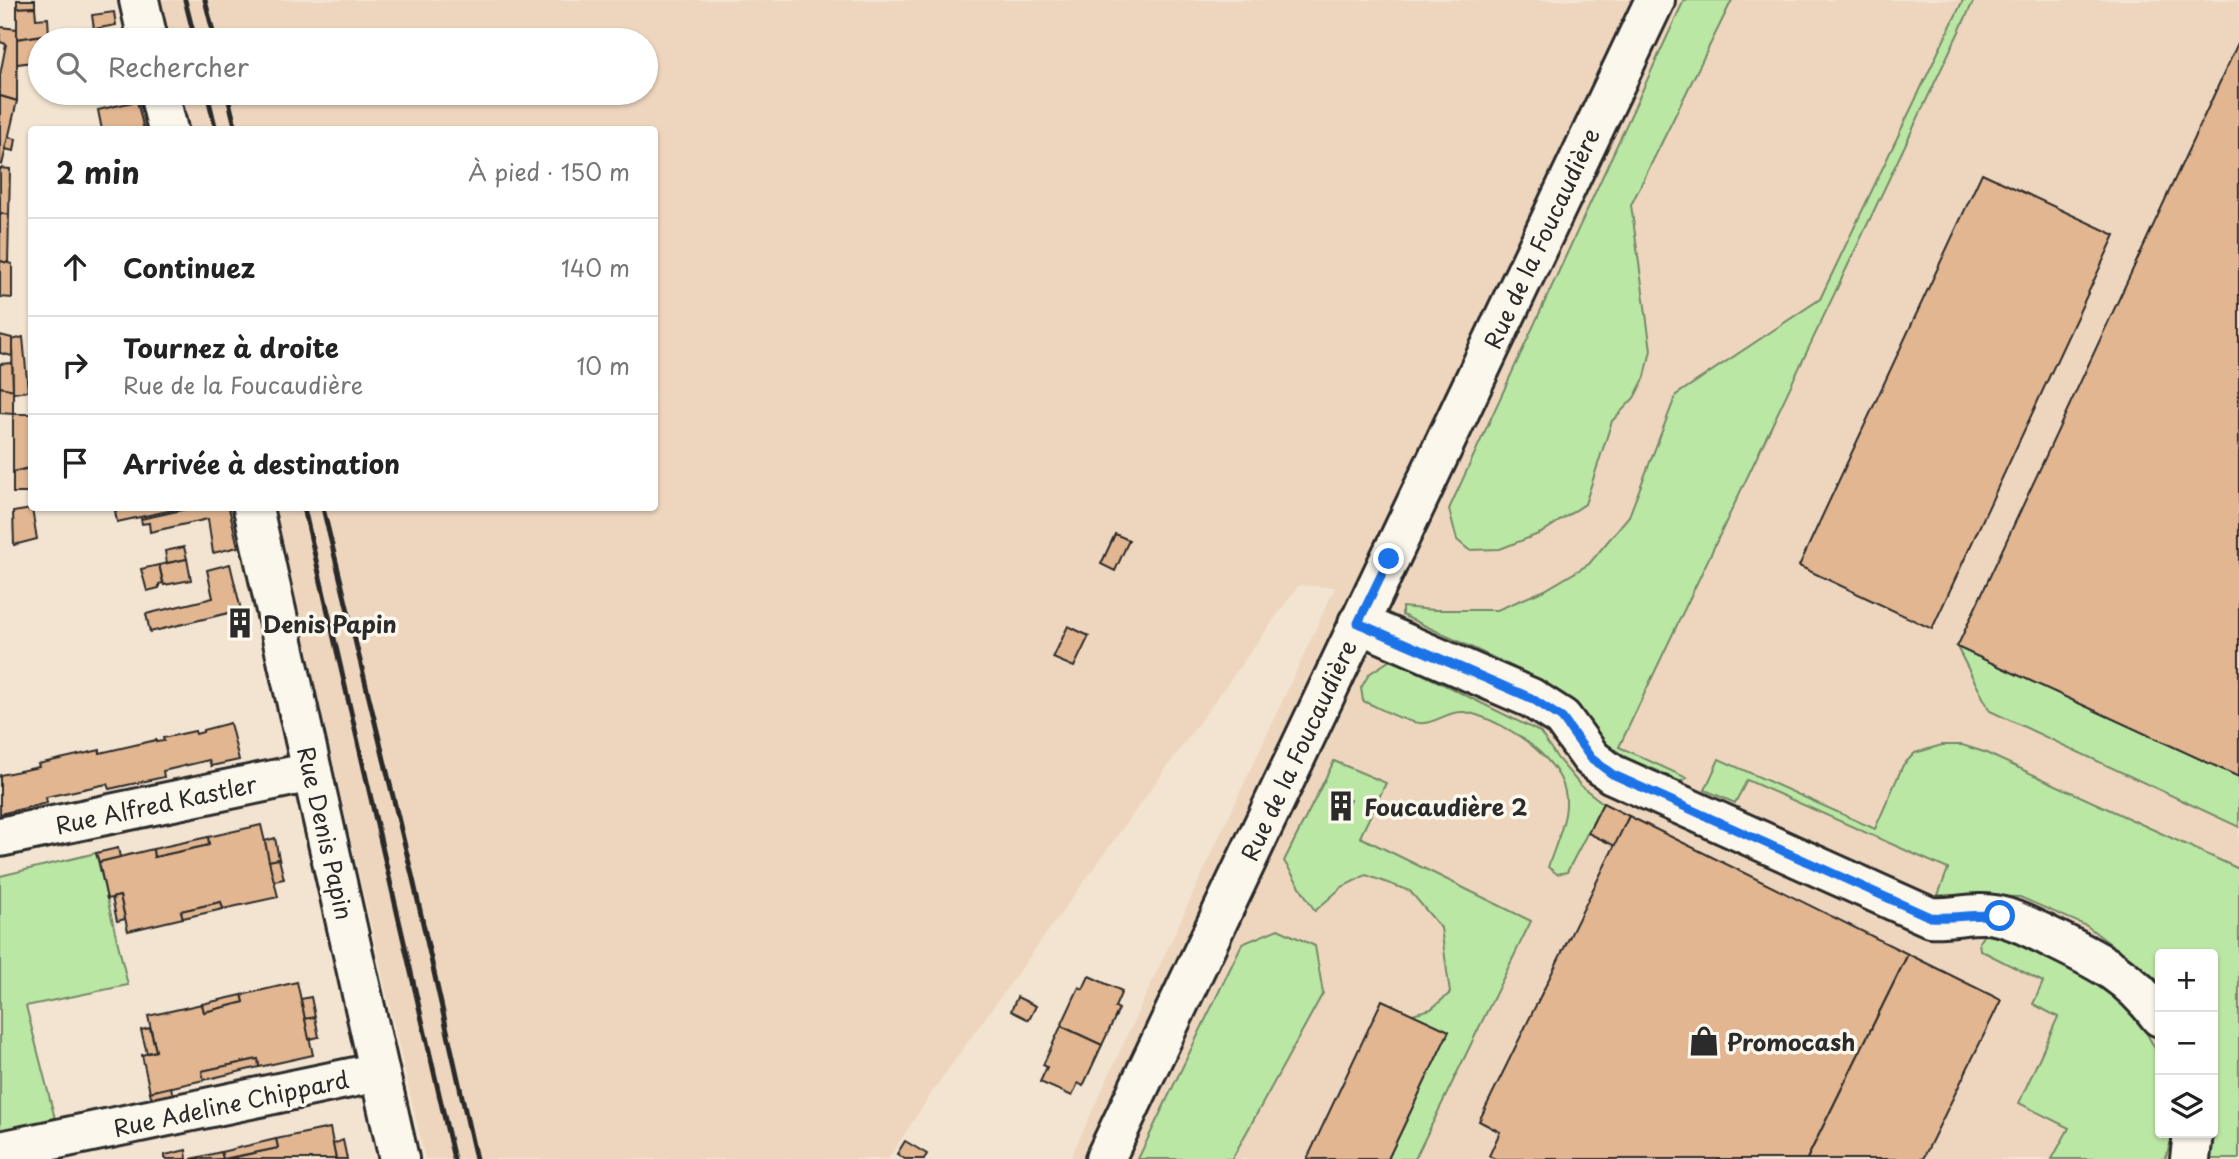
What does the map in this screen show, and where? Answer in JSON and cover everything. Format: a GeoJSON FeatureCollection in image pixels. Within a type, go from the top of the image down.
{"type":"FeatureCollection","features":[{"type":"Feature","properties":{"kind":"street"},"geometry":{"type":"LineString","coordinates":[[139,0],[145,28]]}},
{"type":"Feature","properties":{"kind":"street","name":"Rue de la Foucaudière"},"geometry":{"type":"LineString","coordinates":[[1105,1159],[1654,0]]}},
{"type":"Feature","properties":{"kind":"street"},"geometry":{"type":"LineString","coordinates":[[162,105],[167,126]]}},
{"type":"Feature","properties":{"kind":"street","name":"Rue Denis Papin"},"geometry":{"type":"LineString","coordinates":[[254,511],[399,1159]]}},
{"type":"Feature","properties":{"kind":"street"},"geometry":{"type":"LineString","coordinates":[[1358,623],[1531,698],[1562,718],[1591,758],[1612,774],[1930,917],[1945,918],[1982,913],[2000,916],[2041,933],[2115,970],[2144,995],[2156,1012]]}},
{"type":"Feature","properties":{"kind":"street","name":"Rue Alfred Kastler"},"geometry":{"type":"LineString","coordinates":[[0,837],[312,772]]}},
{"type":"Feature","properties":{"kind":"street","name":"Rue Adeline Chippard"},"geometry":{"type":"LineString","coordinates":[[0,1151],[379,1072]]}},
{"type":"Feature","properties":{"kind":"street"},"geometry":{"type":"LineString","coordinates":[[2190,1159],[2192,1138]]}},
{"type":"Feature","properties":{"kind":"shaded area"},"geometry":{"type":"Polygon","coordinates":[[[157,0],[2239,0],[2239,1159],[1070,1159],[1335,587],[1299,585],[939,1082],[888,1159],[425,1159],[275,511],[658,511],[658,126],[186,126],[181,105],[658,105],[658,28],[163,28],[157,0]]]}},
{"type":"Feature","properties":{"kind":"green space"},"geometry":{"type":"Polygon","coordinates":[[[1684,0],[1732,0],[1631,205],[1651,350],[1645,377],[1634,398],[1612,421],[1585,504],[1541,533],[1500,549],[1469,550],[1457,540],[1449,509],[1684,0]]]}},
{"type":"Feature","properties":{"kind":"green space"},"geometry":{"type":"Polygon","coordinates":[[[1963,0],[1974,0],[1619,747],[1687,778],[1672,786],[1644,778],[1605,745],[1576,706],[1541,680],[1402,615],[1402,607],[1497,610],[1545,590],[1589,564],[1629,516],[1676,395],[1820,299],[1963,0]]]}},
{"type":"Feature","properties":{"kind":"green space"},"geometry":{"type":"Polygon","coordinates":[[[1957,647],[2239,777],[2239,827],[1990,711],[1957,647]]]}},
{"type":"Feature","properties":{"kind":"green space"},"geometry":{"type":"Polygon","coordinates":[[[1392,659],[1540,732],[1581,786],[1603,803],[1567,872],[1557,874],[1548,867],[1562,827],[1566,804],[1564,788],[1546,759],[1533,746],[1501,725],[1470,713],[1457,712],[1430,722],[1418,723],[1363,701],[1361,688],[1369,674],[1392,659]]]}},
{"type":"Feature","properties":{"kind":"green space"},"geometry":{"type":"Polygon","coordinates":[[[1942,745],[1962,745],[1984,752],[2239,869],[2239,1159],[2210,1159],[2212,1138],[2218,1138],[2218,949],[2155,949],[2155,978],[2087,926],[2020,897],[1938,895],[1948,869],[1747,780],[1735,803],[1705,790],[1719,759],[1875,829],[1903,765],[1915,753],[1942,745]]]}},
{"type":"Feature","properties":{"kind":"green space"},"geometry":{"type":"Polygon","coordinates":[[[1334,761],[1386,783],[1360,837],[1531,921],[1415,1159],[1388,1159],[1449,1031],[1412,1014],[1431,1009],[1450,993],[1441,928],[1410,891],[1366,875],[1342,887],[1315,911],[1284,861],[1334,761]]]}},
{"type":"Feature","properties":{"kind":"green space"},"geometry":{"type":"Polygon","coordinates":[[[96,853],[128,985],[26,1006],[60,1138],[0,1151],[0,876],[96,853]]]}},
{"type":"Feature","properties":{"kind":"green space"},"geometry":{"type":"Polygon","coordinates":[[[1278,929],[1315,946],[1323,993],[1232,1159],[1138,1159],[1242,944],[1278,929]]]}},
{"type":"Feature","properties":{"kind":"green space"},"geometry":{"type":"Polygon","coordinates":[[[1987,930],[2080,968],[2135,1013],[2155,1048],[2155,1138],[2172,1138],[2165,1159],[2052,1159],[2069,1128],[2019,1103],[2058,1017],[2033,1004],[2043,982],[1980,950],[1979,942],[1987,930]]]}},
{"type":"Feature","properties":{"kind":"building"},"geometry":{"type":"Polygon","coordinates":[[[17,0],[35,0],[35,7],[17,8],[17,0]]]}},
{"type":"Feature","properties":{"kind":"building"},"geometry":{"type":"Polygon","coordinates":[[[35,7],[36,19],[48,18],[49,28],[28,28],[28,37],[17,39],[17,8],[35,7]]]}},
{"type":"Feature","properties":{"kind":"building"},"geometry":{"type":"Polygon","coordinates":[[[114,12],[116,25],[94,28],[92,15],[114,12]]]}},
{"type":"Feature","properties":{"kind":"building"},"geometry":{"type":"Polygon","coordinates":[[[0,27],[17,29],[17,101],[0,96],[0,75],[6,44],[0,42],[0,27]]]}},
{"type":"Feature","properties":{"kind":"building"},"geometry":{"type":"Polygon","coordinates":[[[28,37],[28,63],[17,64],[17,39],[28,37]]]}},
{"type":"Feature","properties":{"kind":"building"},"geometry":{"type":"Polygon","coordinates":[[[2239,41],[2239,777],[1957,647],[2239,41]]]}},
{"type":"Feature","properties":{"kind":"building"},"geometry":{"type":"Polygon","coordinates":[[[0,96],[17,101],[2,165],[0,164],[0,96]]]}},
{"type":"Feature","properties":{"kind":"building"},"geometry":{"type":"Polygon","coordinates":[[[120,105],[138,105],[143,126],[101,126],[98,110],[120,105]]]}},
{"type":"Feature","properties":{"kind":"building"},"geometry":{"type":"Polygon","coordinates":[[[8,137],[16,139],[14,151],[5,149],[8,137]]]}},
{"type":"Feature","properties":{"kind":"building"},"geometry":{"type":"Polygon","coordinates":[[[0,168],[10,169],[9,215],[0,213],[0,168]]]}},
{"type":"Feature","properties":{"kind":"building"},"geometry":{"type":"Polygon","coordinates":[[[1982,173],[2115,235],[1932,629],[1799,566],[1982,173]]]}},
{"type":"Feature","properties":{"kind":"building"},"geometry":{"type":"Polygon","coordinates":[[[0,213],[9,215],[8,263],[0,261],[0,213]]]}},
{"type":"Feature","properties":{"kind":"building"},"geometry":{"type":"Polygon","coordinates":[[[0,261],[12,264],[12,298],[0,297],[0,261]]]}},
{"type":"Feature","properties":{"kind":"building"},"geometry":{"type":"Polygon","coordinates":[[[0,335],[12,338],[12,356],[0,353],[0,335]]]}},
{"type":"Feature","properties":{"kind":"building"},"geometry":{"type":"Polygon","coordinates":[[[23,337],[28,391],[13,393],[12,340],[23,337]]]}},
{"type":"Feature","properties":{"kind":"building"},"geometry":{"type":"Polygon","coordinates":[[[12,363],[13,390],[0,387],[0,364],[12,363]]]}},
{"type":"Feature","properties":{"kind":"building"},"geometry":{"type":"Polygon","coordinates":[[[0,387],[13,390],[13,414],[0,413],[0,387]]]}},
{"type":"Feature","properties":{"kind":"building"},"geometry":{"type":"Polygon","coordinates":[[[13,414],[28,414],[28,468],[13,472],[13,414]]]}},
{"type":"Feature","properties":{"kind":"building"},"geometry":{"type":"Polygon","coordinates":[[[28,468],[28,493],[13,493],[13,472],[28,468]]]}},
{"type":"Feature","properties":{"kind":"building"},"geometry":{"type":"Polygon","coordinates":[[[32,511],[37,539],[14,545],[13,512],[32,511]]]}},
{"type":"Feature","properties":{"kind":"building"},"geometry":{"type":"Polygon","coordinates":[[[115,511],[168,511],[117,522],[115,511]]]}},
{"type":"Feature","properties":{"kind":"building"},"geometry":{"type":"Polygon","coordinates":[[[177,511],[230,511],[238,547],[213,553],[208,519],[150,532],[149,523],[142,524],[141,519],[177,511]]]}},
{"type":"Feature","properties":{"kind":"building"},"geometry":{"type":"Polygon","coordinates":[[[1115,534],[1129,540],[1115,571],[1101,564],[1115,534]]]}},
{"type":"Feature","properties":{"kind":"building"},"geometry":{"type":"Polygon","coordinates":[[[184,547],[187,559],[167,563],[165,551],[184,547]]]}},
{"type":"Feature","properties":{"kind":"building"},"geometry":{"type":"Polygon","coordinates":[[[187,559],[191,580],[164,585],[159,565],[187,559]]]}},
{"type":"Feature","properties":{"kind":"building"},"geometry":{"type":"Polygon","coordinates":[[[230,564],[241,610],[150,632],[146,614],[213,598],[207,570],[230,564]]]}},
{"type":"Feature","properties":{"kind":"building"},"geometry":{"type":"Polygon","coordinates":[[[159,565],[163,583],[159,584],[159,588],[147,591],[141,569],[159,565]]]}},
{"type":"Feature","properties":{"kind":"building","name":"Denis Papin"},"geometry":{"type":"Polygon","coordinates":[[[243,612],[247,631],[237,634],[232,614],[243,612]]]}},
{"type":"Feature","properties":{"kind":"building"},"geometry":{"type":"Polygon","coordinates":[[[1068,626],[1089,636],[1074,667],[1053,658],[1068,626]]]}},
{"type":"Feature","properties":{"kind":"building"},"geometry":{"type":"Polygon","coordinates":[[[230,723],[239,760],[211,766],[209,760],[163,771],[164,777],[109,789],[107,784],[46,797],[47,803],[0,814],[0,775],[100,750],[100,753],[156,740],[164,741],[163,738],[195,731],[196,734],[230,723]]]}},
{"type":"Feature","properties":{"kind":"building","name":"Foucaudière 2"},"geometry":{"type":"Polygon","coordinates":[[[1340,796],[1350,800],[1342,817],[1332,813],[1340,796]]]}},
{"type":"Feature","properties":{"kind":"building"},"geometry":{"type":"Polygon","coordinates":[[[1603,803],[1629,816],[1615,846],[1588,833],[1603,803]]]}},
{"type":"Feature","properties":{"kind":"building"},"geometry":{"type":"Polygon","coordinates":[[[1629,816],[1908,954],[1807,1159],[1495,1159],[1489,1156],[1500,1132],[1479,1121],[1629,816]]]}},
{"type":"Feature","properties":{"kind":"building"},"geometry":{"type":"Polygon","coordinates":[[[261,825],[278,897],[223,909],[221,902],[181,911],[183,918],[128,931],[120,896],[107,899],[99,862],[153,849],[154,857],[209,845],[208,837],[261,825]]]}},
{"type":"Feature","properties":{"kind":"building"},"geometry":{"type":"Polygon","coordinates":[[[208,837],[209,845],[154,857],[153,849],[208,837]]]}},
{"type":"Feature","properties":{"kind":"building"},"geometry":{"type":"Polygon","coordinates":[[[275,838],[279,859],[269,861],[265,841],[275,838]]]}},
{"type":"Feature","properties":{"kind":"building"},"geometry":{"type":"Polygon","coordinates":[[[118,848],[120,857],[99,862],[96,853],[118,848]]]}},
{"type":"Feature","properties":{"kind":"building"},"geometry":{"type":"Polygon","coordinates":[[[279,859],[284,879],[274,881],[269,861],[279,859]]]}},
{"type":"Feature","properties":{"kind":"building"},"geometry":{"type":"Polygon","coordinates":[[[120,896],[125,919],[117,921],[112,898],[120,896]]]}},
{"type":"Feature","properties":{"kind":"building"},"geometry":{"type":"Polygon","coordinates":[[[221,902],[223,909],[183,918],[181,911],[221,902]]]}},
{"type":"Feature","properties":{"kind":"building"},"geometry":{"type":"Polygon","coordinates":[[[1908,954],[2001,1000],[1923,1159],[1807,1159],[1908,954]]]}},
{"type":"Feature","properties":{"kind":"building"},"geometry":{"type":"Polygon","coordinates":[[[1089,976],[1122,991],[1115,1007],[1119,1009],[1102,1045],[1061,1026],[1079,987],[1083,989],[1089,976]]]}},
{"type":"Feature","properties":{"kind":"building"},"geometry":{"type":"Polygon","coordinates":[[[297,982],[313,1055],[259,1067],[258,1059],[202,1071],[204,1080],[150,1092],[142,1055],[156,1051],[148,1016],[202,1004],[204,1012],[244,1002],[242,995],[297,982]]]}},
{"type":"Feature","properties":{"kind":"building"},"geometry":{"type":"Polygon","coordinates":[[[242,995],[244,1002],[204,1012],[202,1004],[242,995]]]}},
{"type":"Feature","properties":{"kind":"building"},"geometry":{"type":"Polygon","coordinates":[[[311,997],[315,1017],[305,1019],[301,999],[311,997]]]}},
{"type":"Feature","properties":{"kind":"building"},"geometry":{"type":"Polygon","coordinates":[[[1017,997],[1036,1006],[1029,1020],[1011,1011],[1017,997]]]}},
{"type":"Feature","properties":{"kind":"building"},"geometry":{"type":"Polygon","coordinates":[[[1382,1000],[1449,1031],[1388,1159],[1307,1159],[1382,1000]]]}},
{"type":"Feature","properties":{"kind":"building"},"geometry":{"type":"Polygon","coordinates":[[[315,1017],[319,1037],[309,1039],[305,1019],[315,1017]]]}},
{"type":"Feature","properties":{"kind":"building"},"geometry":{"type":"Polygon","coordinates":[[[1061,1026],[1102,1045],[1083,1086],[1078,1083],[1072,1096],[1040,1082],[1047,1067],[1043,1065],[1061,1026]]]}},
{"type":"Feature","properties":{"kind":"building"},"geometry":{"type":"Polygon","coordinates":[[[150,1028],[156,1051],[147,1053],[141,1030],[150,1028]]]}},
{"type":"Feature","properties":{"kind":"building"},"geometry":{"type":"Polygon","coordinates":[[[258,1059],[259,1067],[204,1080],[202,1071],[258,1059]]]}},
{"type":"Feature","properties":{"kind":"building"},"geometry":{"type":"Polygon","coordinates":[[[171,1087],[173,1096],[152,1101],[150,1092],[171,1087]]]}},
{"type":"Feature","properties":{"kind":"building"},"geometry":{"type":"Polygon","coordinates":[[[330,1128],[336,1159],[226,1159],[278,1148],[276,1139],[330,1128]]]}},
{"type":"Feature","properties":{"kind":"building"},"geometry":{"type":"Polygon","coordinates":[[[276,1139],[278,1148],[223,1159],[221,1152],[276,1139]]]}},
{"type":"Feature","properties":{"kind":"building"},"geometry":{"type":"Polygon","coordinates":[[[343,1140],[347,1159],[336,1159],[333,1144],[343,1140]]]}},
{"type":"Feature","properties":{"kind":"building"},"geometry":{"type":"Polygon","coordinates":[[[905,1141],[927,1154],[924,1159],[905,1159],[897,1154],[905,1141]]]}},
{"type":"Feature","properties":{"kind":"building"},"geometry":{"type":"Polygon","coordinates":[[[186,1150],[187,1159],[165,1159],[165,1155],[186,1150]]]}},
{"type":"Feature","properties":{"kind":"building"},"geometry":{"type":"Polygon","coordinates":[[[221,1152],[223,1159],[191,1159],[221,1152]]]}},
{"type":"Feature","properties":{"kind":"railway"},"geometry":{"type":"LineString","coordinates":[[185,0],[192,28]]}},
{"type":"Feature","properties":{"kind":"railway"},"geometry":{"type":"LineString","coordinates":[[205,0],[212,28]]}},
{"type":"Feature","properties":{"kind":"railway"},"geometry":{"type":"LineString","coordinates":[[210,105],[215,126]]}},
{"type":"Feature","properties":{"kind":"railway"},"geometry":{"type":"LineString","coordinates":[[230,105],[235,126]]}},
{"type":"Feature","properties":{"kind":"railway"},"geometry":{"type":"LineString","coordinates":[[305,511],[454,1159]]}},
{"type":"Feature","properties":{"kind":"railway"},"geometry":{"type":"LineString","coordinates":[[324,511],[413,879],[476,1159]]}},
{"type":"Feature","properties":{"kind":"place","name":"Denis Papin"},"geometry":{"type":"Point","coordinates":[240,623]}},
{"type":"Feature","properties":{"kind":"place","name":"Foucaudière 2"},"geometry":{"type":"Point","coordinates":[1341,806]}},
{"type":"Feature","properties":{"kind":"place","name":"Promocash"},"geometry":{"type":"Point","coordinates":[1704,1041]}},
{"type":"Feature","properties":{"kind":"route"},"geometry":{"type":"LineString","coordinates":[[1389,559],[1358,623],[1531,698],[1562,718],[1591,758],[1612,774],[1930,917],[1945,918],[1982,913],[2000,916]]}}]}
